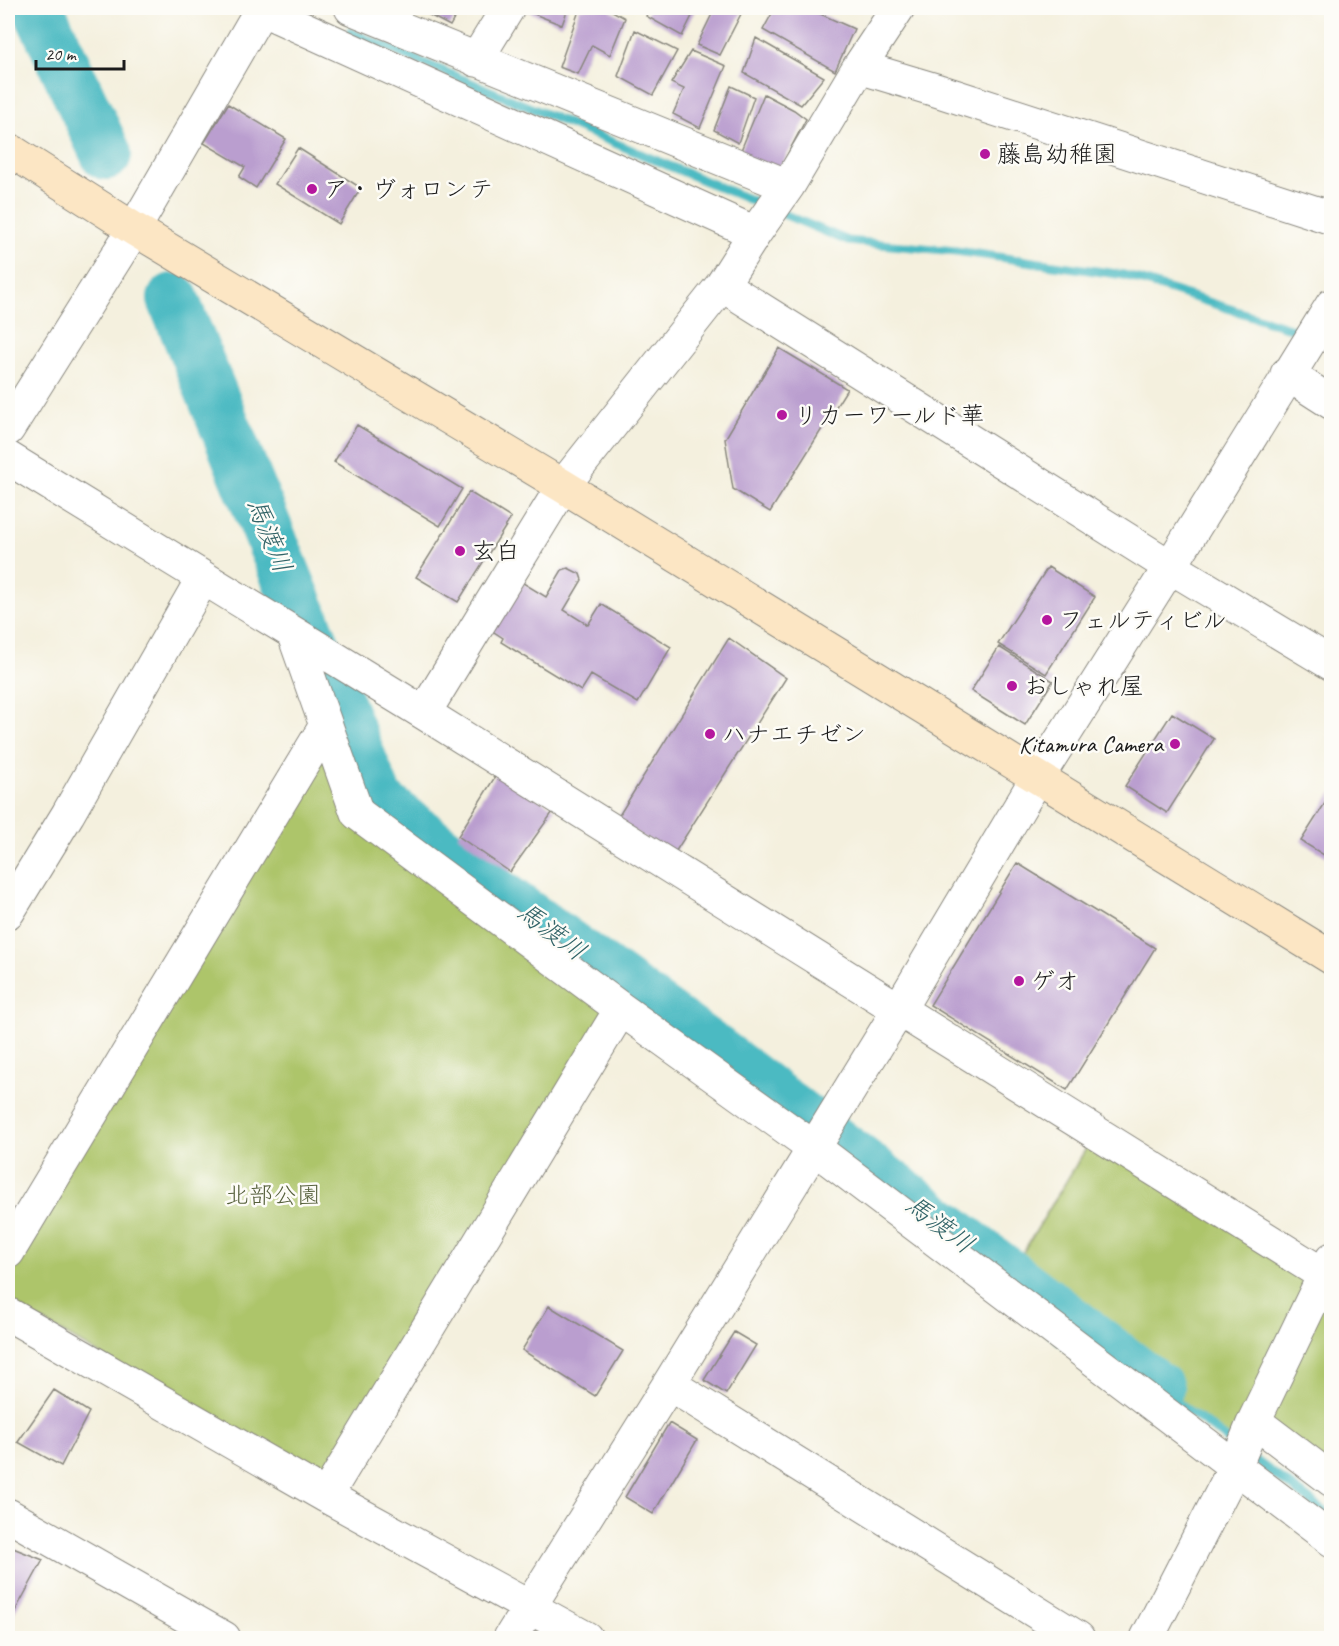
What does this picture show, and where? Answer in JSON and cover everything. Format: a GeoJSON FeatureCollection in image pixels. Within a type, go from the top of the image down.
{"type":"FeatureCollection","features":[{"type":"Feature","properties":{"kind":"street"},"geometry":{"type":"LineString","coordinates":[[8,429],[134,229],[262,8],[755,232]]}},
{"type":"Feature","properties":{"kind":"street"},"geometry":{"type":"LineString","coordinates":[[351,8],[788,186]]}},
{"type":"Feature","properties":{"kind":"street"},"geometry":{"type":"LineString","coordinates":[[476,60],[508,8]]}},
{"type":"Feature","properties":{"kind":"street"},"geometry":{"type":"LineString","coordinates":[[424,714],[563,486],[722,285],[755,232],[788,186],[859,67],[887,10]]}},
{"type":"Feature","properties":{"kind":"street"},"geometry":{"type":"LineString","coordinates":[[859,67],[1332,218]]}},
{"type":"Feature","properties":{"kind":"street"},"geometry":{"type":"LineString","coordinates":[[8,149],[134,229],[563,486],[1332,958]]}},
{"type":"Feature","properties":{"kind":"street"},"geometry":{"type":"LineString","coordinates":[[722,285],[1169,566],[1332,664]]}},
{"type":"Feature","properties":{"kind":"street"},"geometry":{"type":"LineString","coordinates":[[510,1638],[898,1011],[1037,778],[1332,305]]}},
{"type":"Feature","properties":{"kind":"street"},"geometry":{"type":"LineString","coordinates":[[1287,374],[1332,403]]}},
{"type":"Feature","properties":{"kind":"street"},"geometry":{"type":"LineString","coordinates":[[8,458],[424,714],[898,1011],[1329,1272],[1254,1421],[1235,1467],[1147,1638]]}},
{"type":"Feature","properties":{"kind":"street"},"geometry":{"type":"LineString","coordinates":[[8,912],[68,814],[203,579]]}},
{"type":"Feature","properties":{"kind":"street"},"geometry":{"type":"LineString","coordinates":[[294,635],[357,813],[621,1009],[813,1147],[1332,1540]]}},
{"type":"Feature","properties":{"kind":"street"},"geometry":{"type":"LineString","coordinates":[[8,1252],[325,726]]}},
{"type":"Feature","properties":{"kind":"street"},"geometry":{"type":"LineString","coordinates":[[326,1496],[621,1009]]}},
{"type":"Feature","properties":{"kind":"street"},"geometry":{"type":"LineString","coordinates":[[8,1314],[326,1496],[586,1638]]}},
{"type":"Feature","properties":{"kind":"street"},"geometry":{"type":"LineString","coordinates":[[669,1384],[1078,1638]]}},
{"type":"Feature","properties":{"kind":"street"},"geometry":{"type":"LineString","coordinates":[[1254,1421],[1332,1480]]}},
{"type":"Feature","properties":{"kind":"street"},"geometry":{"type":"LineString","coordinates":[[8,1515],[224,1638]]}},
{"type":"Feature","properties":{"kind":"green space","name":"北部公園"},"geometry":{"type":"Polygon","coordinates":[[[325,732],[355,814],[615,1011],[327,1487],[8,1301],[8,1252],[325,732]]]}},
{"type":"Feature","properties":{"kind":"green space"},"geometry":{"type":"Polygon","coordinates":[[[1093,1137],[1331,1281],[1331,1480],[1257,1423],[1241,1449],[1014,1267],[1093,1137]]]}},
{"type":"Feature","properties":{"kind":"building"},"geometry":{"type":"Polygon","coordinates":[[[416,8],[460,8],[450,26],[416,8]]]}},
{"type":"Feature","properties":{"kind":"building"},"geometry":{"type":"Polygon","coordinates":[[[519,8],[568,8],[562,25],[519,8]]]}},
{"type":"Feature","properties":{"kind":"building"},"geometry":{"type":"Polygon","coordinates":[[[580,8],[607,8],[625,18],[610,55],[592,45],[578,74],[559,67],[580,8]]]}},
{"type":"Feature","properties":{"kind":"building"},"geometry":{"type":"Polygon","coordinates":[[[650,8],[696,8],[682,36],[646,16],[650,8]]]}},
{"type":"Feature","properties":{"kind":"building"},"geometry":{"type":"Polygon","coordinates":[[[715,8],[743,10],[720,55],[697,45],[715,8]]]}},
{"type":"Feature","properties":{"kind":"building"},"geometry":{"type":"Polygon","coordinates":[[[775,8],[807,8],[854,29],[835,71],[763,30],[775,8]]]}},
{"type":"Feature","properties":{"kind":"building"},"geometry":{"type":"Polygon","coordinates":[[[635,30],[677,51],[653,95],[618,76],[635,30]]]}},
{"type":"Feature","properties":{"kind":"building"},"geometry":{"type":"Polygon","coordinates":[[[756,38],[824,77],[801,105],[744,73],[756,38]]]}},
{"type":"Feature","properties":{"kind":"building"},"geometry":{"type":"Polygon","coordinates":[[[691,51],[726,66],[700,128],[673,114],[684,89],[671,83],[691,51]]]}},
{"type":"Feature","properties":{"kind":"building"},"geometry":{"type":"Polygon","coordinates":[[[731,86],[754,97],[738,143],[714,130],[731,86]]]}},
{"type":"Feature","properties":{"kind":"building"},"geometry":{"type":"Polygon","coordinates":[[[764,94],[806,119],[778,172],[739,155],[764,94]]]}},
{"type":"Feature","properties":{"kind":"building"},"geometry":{"type":"Polygon","coordinates":[[[228,104],[286,139],[256,188],[239,177],[245,167],[204,143],[228,104]]]}},
{"type":"Feature","properties":{"kind":"building"},"geometry":{"type":"Polygon","coordinates":[[[298,148],[361,188],[339,224],[275,184],[298,148]]]}},
{"type":"Feature","properties":{"kind":"building"},"geometry":{"type":"Polygon","coordinates":[[[779,348],[847,389],[770,512],[733,489],[725,439],[779,348]]]}},
{"type":"Feature","properties":{"kind":"building"},"geometry":{"type":"Polygon","coordinates":[[[357,425],[462,489],[440,526],[334,462],[357,425]]]}},
{"type":"Feature","properties":{"kind":"building"},"geometry":{"type":"Polygon","coordinates":[[[469,492],[511,518],[458,602],[416,577],[469,492]]]}},
{"type":"Feature","properties":{"kind":"building","name":"フェルティビル"},"geometry":{"type":"Polygon","coordinates":[[[1048,567],[1095,597],[1046,674],[998,644],[1048,567]]]}},
{"type":"Feature","properties":{"kind":"building"},"geometry":{"type":"Polygon","coordinates":[[[568,568],[580,574],[582,580],[564,610],[588,625],[601,604],[671,647],[638,703],[591,675],[581,691],[501,642],[503,638],[491,630],[520,581],[546,597],[562,570],[568,568]]]}},
{"type":"Feature","properties":{"kind":"building"},"geometry":{"type":"Polygon","coordinates":[[[729,638],[786,678],[674,854],[615,822],[729,638]]]}},
{"type":"Feature","properties":{"kind":"building","name":"おしゃれ屋"},"geometry":{"type":"Polygon","coordinates":[[[999,647],[1053,681],[1025,725],[971,691],[999,647]]]}},
{"type":"Feature","properties":{"kind":"building"},"geometry":{"type":"Polygon","coordinates":[[[1172,713],[1214,739],[1167,813],[1125,786],[1172,713]]]}},
{"type":"Feature","properties":{"kind":"building"},"geometry":{"type":"Polygon","coordinates":[[[498,772],[555,809],[510,872],[458,836],[498,772]]]}},
{"type":"Feature","properties":{"kind":"building"},"geometry":{"type":"Polygon","coordinates":[[[1332,792],[1332,860],[1301,841],[1332,792]]]}},
{"type":"Feature","properties":{"kind":"building"},"geometry":{"type":"Polygon","coordinates":[[[1017,863],[1155,948],[1067,1090],[930,1005],[1017,863]]]}},
{"type":"Feature","properties":{"kind":"building"},"geometry":{"type":"Polygon","coordinates":[[[549,1306],[623,1351],[595,1396],[522,1350],[549,1306]]]}},
{"type":"Feature","properties":{"kind":"building"},"geometry":{"type":"Polygon","coordinates":[[[734,1332],[756,1345],[726,1394],[704,1380],[734,1332]]]}},
{"type":"Feature","properties":{"kind":"building"},"geometry":{"type":"Polygon","coordinates":[[[54,1390],[89,1412],[61,1466],[18,1442],[54,1390]]]}},
{"type":"Feature","properties":{"kind":"building"},"geometry":{"type":"Polygon","coordinates":[[[669,1423],[697,1440],[653,1514],[625,1497],[669,1423]]]}},
{"type":"Feature","properties":{"kind":"building"},"geometry":{"type":"Polygon","coordinates":[[[8,1546],[43,1560],[8,1624],[8,1546]]]}},
{"type":"Feature","properties":{"kind":"waterway","name":"馬渡川"},"geometry":{"type":"LineString","coordinates":[[38,8],[106,154]]}},
{"type":"Feature","properties":{"kind":"waterway"},"geometry":{"type":"LineString","coordinates":[[350,32],[848,241],[956,251],[1124,275],[1305,333],[1332,339]]}},
{"type":"Feature","properties":{"kind":"waterway","name":"馬渡川"},"geometry":{"type":"LineString","coordinates":[[173,299],[378,801],[492,890],[714,1050],[1158,1388]]}},
{"type":"Feature","properties":{"kind":"waterway"},"geometry":{"type":"LineString","coordinates":[[1158,1388],[1332,1517]]}},
{"type":"Feature","properties":{"kind":"place","name":"藤島幼稚園"},"geometry":{"type":"Point","coordinates":[985,154]}},
{"type":"Feature","properties":{"kind":"place","name":"ア・ヴォロンテ"},"geometry":{"type":"Point","coordinates":[312,189]}},
{"type":"Feature","properties":{"kind":"place","name":"リカーワールド華"},"geometry":{"type":"Point","coordinates":[782,415]}},
{"type":"Feature","properties":{"kind":"place","name":"玄白"},"geometry":{"type":"Point","coordinates":[460,551]}},
{"type":"Feature","properties":{"kind":"place","name":"フェルティビル"},"geometry":{"type":"Point","coordinates":[1047,620]}},
{"type":"Feature","properties":{"kind":"place","name":"おしゃれ屋"},"geometry":{"type":"Point","coordinates":[1012,686]}},
{"type":"Feature","properties":{"kind":"place","name":"ハナエチゼン"},"geometry":{"type":"Point","coordinates":[710,734]}},
{"type":"Feature","properties":{"kind":"place","name":"Kitamura Camera"},"geometry":{"type":"Point","coordinates":[1175,744]}},
{"type":"Feature","properties":{"kind":"place","name":"ゲオ"},"geometry":{"type":"Point","coordinates":[1019,981]}}]}
